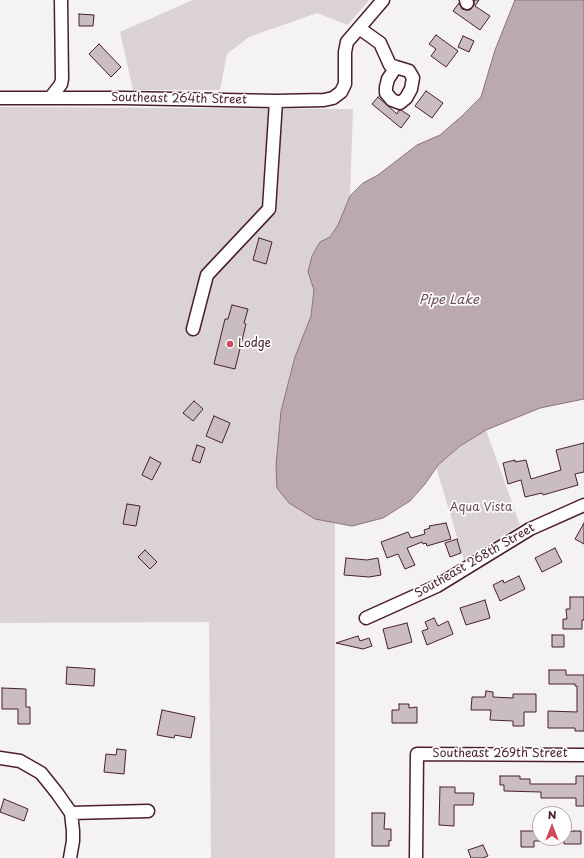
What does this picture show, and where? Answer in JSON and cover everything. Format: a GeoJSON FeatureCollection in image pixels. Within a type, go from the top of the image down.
{"type":"FeatureCollection","features":[{"type":"Feature","properties":{"kind":"street"},"geometry":{"type":"LineString","coordinates":[[51,97],[62,79],[62,0]]}},
{"type":"Feature","properties":{"kind":"street"},"geometry":{"type":"LineString","coordinates":[[383,0],[359,28],[380,42],[390,65],[396,67]]}},
{"type":"Feature","properties":{"kind":"street","name":"Southeast 264th Street"},"geometry":{"type":"LineString","coordinates":[[0,98],[51,97],[276,101],[324,100],[333,98],[344,88],[346,78],[347,42],[359,28]]}},
{"type":"Feature","properties":{"kind":"street"},"geometry":{"type":"LineString","coordinates":[[193,329],[207,275],[269,209],[276,101]]}},
{"type":"Feature","properties":{"kind":"street","name":"Southeast 268th Street"},"geometry":{"type":"LineString","coordinates":[[366,618],[437,586],[530,530],[584,505]]}},
{"type":"Feature","properties":{"kind":"street","name":"Southeast 269th Street"},"geometry":{"type":"LineString","coordinates":[[416,858],[417,754],[584,754]]}},
{"type":"Feature","properties":{"kind":"street"},"geometry":{"type":"LineString","coordinates":[[0,758],[20,761],[41,773],[71,813],[73,831],[70,858]]}},
{"type":"Feature","properties":{"kind":"street"},"geometry":{"type":"LineString","coordinates":[[71,813],[148,811]]}},
{"type":"Feature","properties":{"kind":"green space"},"geometry":{"type":"Polygon","coordinates":[[[193,0],[369,0],[348,25],[317,13],[249,37],[227,54],[220,90],[133,90],[120,32],[193,0]]]}},
{"type":"Feature","properties":{"kind":"green space"},"geometry":{"type":"Polygon","coordinates":[[[0,107],[353,109],[350,196],[338,225],[330,237],[320,242],[312,256],[308,272],[314,290],[311,316],[295,357],[281,411],[315,518],[335,522],[335,858],[211,858],[209,622],[0,623],[0,107]]]}},
{"type":"Feature","properties":{"kind":"green space","name":"Aqua Vista"},"geometry":{"type":"Polygon","coordinates":[[[486,430],[520,525],[464,560],[436,467],[460,446],[486,430]]]}},
{"type":"Feature","properties":{"kind":"water","name":"Pipe Lake"},"geometry":{"type":"Polygon","coordinates":[[[515,0],[584,0],[584,399],[540,408],[486,430],[460,446],[438,465],[425,484],[410,501],[383,518],[352,526],[315,519],[289,503],[277,488],[276,465],[281,411],[295,357],[311,316],[314,290],[308,272],[312,256],[320,242],[330,237],[338,225],[350,196],[363,183],[378,175],[417,145],[440,135],[481,97],[495,50],[515,0]]]}},
{"type":"Feature","properties":{"kind":"building"},"geometry":{"type":"Polygon","coordinates":[[[474,0],[479,0],[475,6],[490,16],[480,30],[453,11],[459,3],[462,9],[470,10],[474,5],[474,0]]]}},
{"type":"Feature","properties":{"kind":"building"},"geometry":{"type":"Polygon","coordinates":[[[79,14],[94,15],[93,26],[79,26],[79,14]]]}},
{"type":"Feature","properties":{"kind":"building"},"geometry":{"type":"Polygon","coordinates":[[[436,35],[458,51],[446,67],[431,56],[436,49],[429,44],[436,35]]]}},
{"type":"Feature","properties":{"kind":"building"},"geometry":{"type":"Polygon","coordinates":[[[463,36],[474,41],[469,52],[458,47],[463,36]]]}},
{"type":"Feature","properties":{"kind":"building"},"geometry":{"type":"Polygon","coordinates":[[[99,44],[121,67],[111,77],[89,54],[99,44]]]}},
{"type":"Feature","properties":{"kind":"building"},"geometry":{"type":"Polygon","coordinates":[[[426,91],[443,103],[432,118],[415,106],[426,91]]]}},
{"type":"Feature","properties":{"kind":"building"},"geometry":{"type":"Polygon","coordinates":[[[378,97],[397,114],[399,110],[401,110],[410,116],[401,128],[372,104],[378,97]]]}},
{"type":"Feature","properties":{"kind":"building"},"geometry":{"type":"Polygon","coordinates":[[[259,238],[272,242],[266,264],[253,260],[259,238]]]}},
{"type":"Feature","properties":{"kind":"building","name":"Lodge"},"geometry":{"type":"Polygon","coordinates":[[[232,305],[248,309],[244,323],[246,324],[235,369],[214,364],[225,319],[228,319],[232,305]]]}},
{"type":"Feature","properties":{"kind":"building"},"geometry":{"type":"Polygon","coordinates":[[[194,401],[203,409],[193,421],[183,413],[194,401]]]}},
{"type":"Feature","properties":{"kind":"building"},"geometry":{"type":"Polygon","coordinates":[[[214,416],[230,423],[222,443],[206,436],[214,416]]]}},
{"type":"Feature","properties":{"kind":"building"},"geometry":{"type":"Polygon","coordinates":[[[584,443],[584,472],[575,474],[578,485],[543,495],[542,493],[525,497],[521,480],[508,484],[503,463],[515,460],[515,462],[526,460],[531,479],[561,470],[556,450],[584,443]]]}},
{"type":"Feature","properties":{"kind":"building"},"geometry":{"type":"Polygon","coordinates":[[[197,445],[205,448],[200,463],[192,460],[197,445]]]}},
{"type":"Feature","properties":{"kind":"building"},"geometry":{"type":"Polygon","coordinates":[[[150,457],[161,463],[152,480],[142,475],[150,457]]]}},
{"type":"Feature","properties":{"kind":"building"},"geometry":{"type":"Polygon","coordinates":[[[127,504],[140,506],[136,526],[123,524],[127,504]]]}},
{"type":"Feature","properties":{"kind":"building"},"geometry":{"type":"Polygon","coordinates":[[[446,523],[451,539],[427,546],[426,543],[423,544],[422,542],[407,548],[415,565],[405,569],[398,554],[387,558],[381,542],[408,532],[411,538],[425,534],[424,530],[430,528],[429,526],[446,523]]]}},
{"type":"Feature","properties":{"kind":"building"},"geometry":{"type":"Polygon","coordinates":[[[584,523],[584,544],[575,539],[584,523]]]}},
{"type":"Feature","properties":{"kind":"building"},"geometry":{"type":"Polygon","coordinates":[[[457,539],[461,553],[450,557],[445,543],[457,539]]]}},
{"type":"Feature","properties":{"kind":"building"},"geometry":{"type":"Polygon","coordinates":[[[555,548],[562,562],[542,572],[535,558],[555,548]]]}},
{"type":"Feature","properties":{"kind":"building"},"geometry":{"type":"Polygon","coordinates":[[[145,550],[157,562],[150,569],[138,557],[145,550]]]}},
{"type":"Feature","properties":{"kind":"building"},"geometry":{"type":"Polygon","coordinates":[[[346,558],[367,560],[378,558],[381,575],[369,577],[344,575],[346,558]]]}},
{"type":"Feature","properties":{"kind":"building"},"geometry":{"type":"Polygon","coordinates":[[[519,576],[525,589],[500,601],[493,585],[503,580],[504,583],[519,576]]]}},
{"type":"Feature","properties":{"kind":"building"},"geometry":{"type":"Polygon","coordinates":[[[570,597],[584,597],[584,620],[582,620],[582,629],[563,629],[563,619],[567,619],[566,609],[570,609],[570,597]]]}},
{"type":"Feature","properties":{"kind":"building"},"geometry":{"type":"Polygon","coordinates":[[[485,600],[490,618],[466,625],[460,608],[485,600]]]}},
{"type":"Feature","properties":{"kind":"building"},"geometry":{"type":"Polygon","coordinates":[[[434,618],[438,626],[448,621],[453,634],[427,645],[422,631],[428,629],[425,622],[434,618]]]}},
{"type":"Feature","properties":{"kind":"building"},"geometry":{"type":"Polygon","coordinates":[[[407,623],[412,642],[388,649],[383,629],[407,623]]]}},
{"type":"Feature","properties":{"kind":"building"},"geometry":{"type":"Polygon","coordinates":[[[552,635],[564,635],[564,647],[552,647],[552,635]]]}},
{"type":"Feature","properties":{"kind":"building"},"geometry":{"type":"Polygon","coordinates":[[[358,636],[360,641],[369,638],[372,646],[363,649],[336,643],[358,636]]]}},
{"type":"Feature","properties":{"kind":"building"},"geometry":{"type":"Polygon","coordinates":[[[67,667],[95,669],[94,686],[66,684],[67,667]]]}},
{"type":"Feature","properties":{"kind":"building"},"geometry":{"type":"Polygon","coordinates":[[[549,670],[566,670],[566,675],[584,675],[584,731],[575,731],[575,728],[548,728],[548,711],[577,712],[577,686],[575,686],[575,684],[549,684],[549,670]]]}},
{"type":"Feature","properties":{"kind":"building"},"geometry":{"type":"Polygon","coordinates":[[[2,688],[26,689],[26,707],[30,707],[30,724],[18,724],[18,709],[2,709],[2,688]]]}},
{"type":"Feature","properties":{"kind":"building"},"geometry":{"type":"Polygon","coordinates":[[[486,691],[493,692],[493,697],[513,698],[513,694],[536,694],[536,712],[524,712],[524,726],[513,726],[513,721],[490,720],[491,710],[471,710],[472,697],[485,697],[486,691]]]}},
{"type":"Feature","properties":{"kind":"building"},"geometry":{"type":"Polygon","coordinates":[[[399,704],[409,704],[409,708],[417,707],[417,723],[392,723],[392,710],[399,710],[399,704]]]}},
{"type":"Feature","properties":{"kind":"building"},"geometry":{"type":"Polygon","coordinates":[[[162,710],[195,717],[191,738],[175,735],[174,738],[157,735],[162,710]]]}},
{"type":"Feature","properties":{"kind":"building"},"geometry":{"type":"Polygon","coordinates":[[[117,749],[126,750],[124,774],[104,772],[106,754],[116,755],[117,749]]]}},
{"type":"Feature","properties":{"kind":"building"},"geometry":{"type":"Polygon","coordinates":[[[500,776],[520,776],[520,779],[530,779],[530,784],[576,784],[576,776],[584,776],[584,806],[576,806],[576,798],[541,798],[541,792],[504,791],[504,785],[500,785],[500,776]]]}},
{"type":"Feature","properties":{"kind":"building"},"geometry":{"type":"Polygon","coordinates":[[[440,787],[455,787],[455,793],[474,793],[473,805],[454,805],[454,826],[439,825],[440,787]]]}},
{"type":"Feature","properties":{"kind":"building"},"geometry":{"type":"Polygon","coordinates":[[[4,799],[28,809],[24,821],[0,812],[4,799]]]}},
{"type":"Feature","properties":{"kind":"building"},"geometry":{"type":"Polygon","coordinates":[[[372,813],[385,813],[384,829],[391,829],[391,841],[389,840],[389,846],[372,846],[372,813]]]}},
{"type":"Feature","properties":{"kind":"building"},"geometry":{"type":"Polygon","coordinates":[[[521,831],[532,831],[532,846],[534,847],[521,847],[521,831]]]}},
{"type":"Feature","properties":{"kind":"building"},"geometry":{"type":"Polygon","coordinates":[[[572,831],[581,831],[581,844],[572,844],[572,831]]]}},
{"type":"Feature","properties":{"kind":"building"},"geometry":{"type":"Polygon","coordinates":[[[483,845],[488,856],[483,858],[471,858],[468,850],[483,845]]]}},
{"type":"Feature","properties":{"kind":"place","name":"Lodge"},"geometry":{"type":"Point","coordinates":[230,344]}}]}
